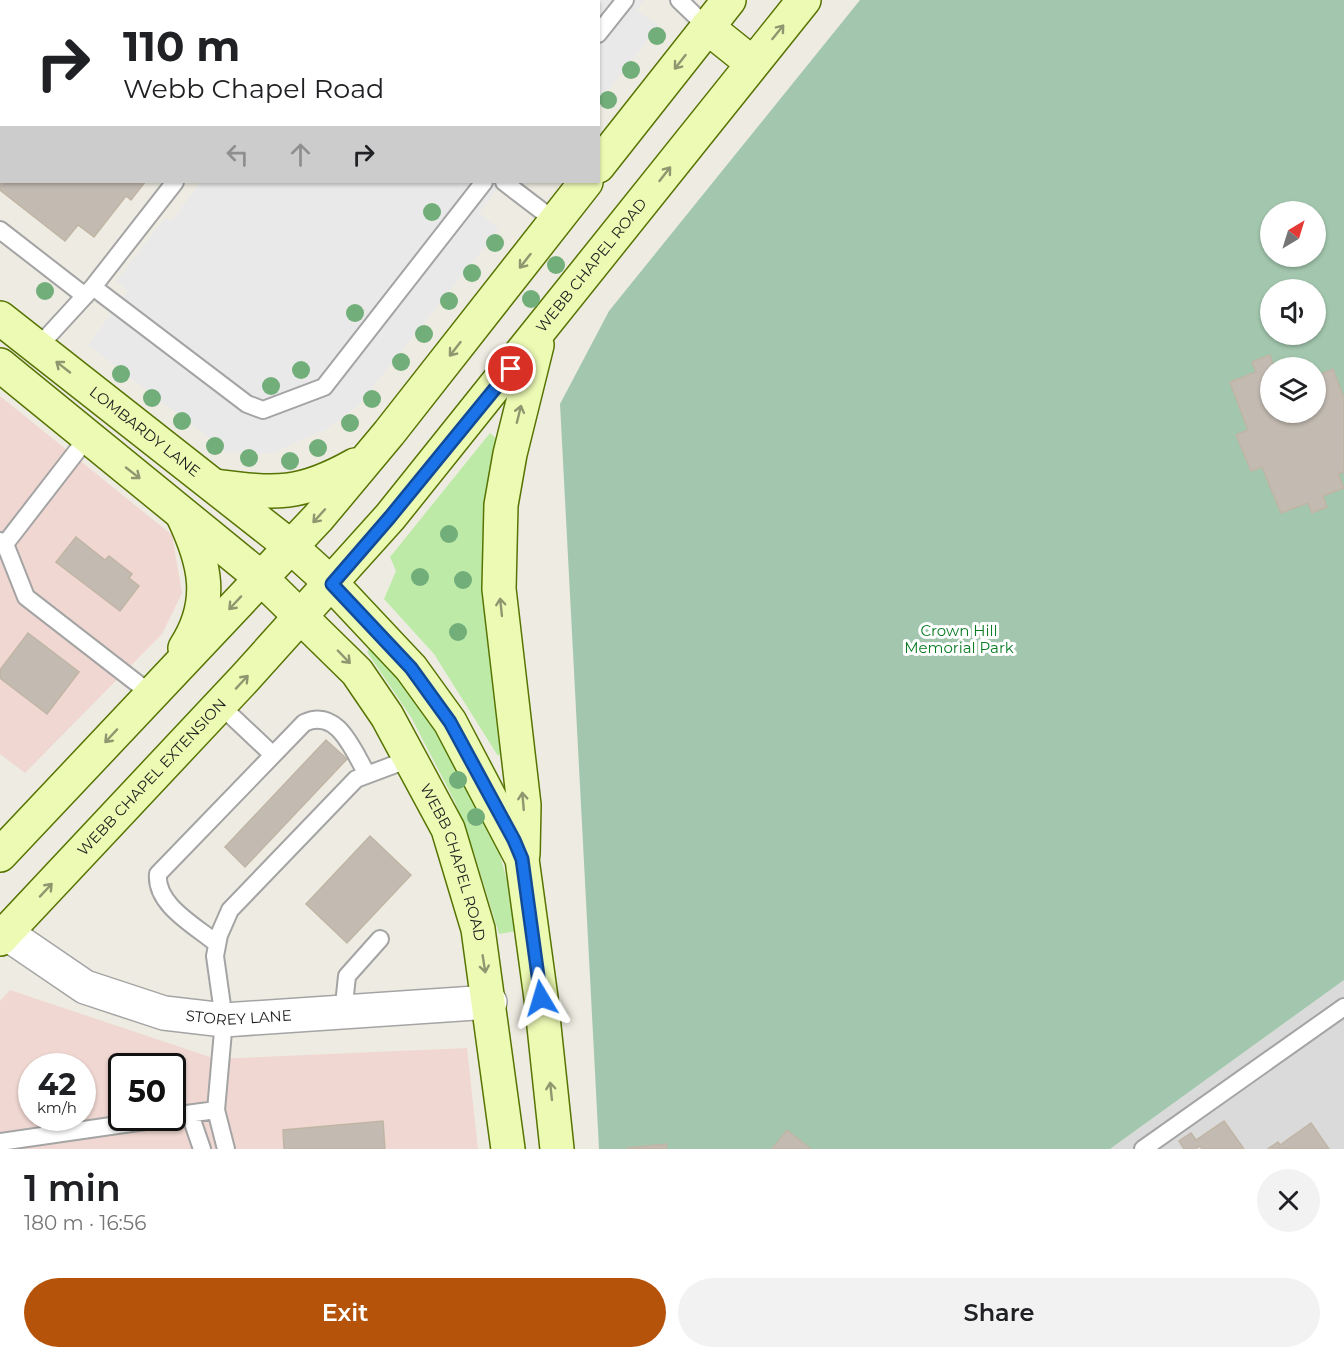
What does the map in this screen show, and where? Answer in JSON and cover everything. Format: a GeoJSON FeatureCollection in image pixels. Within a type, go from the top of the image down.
{"type":"FeatureCollection","features":[{"type":"Feature","properties":{"kind":"main road"},"geometry":{"type":"LineString","coordinates":[[600,163],[729,0]]}},
{"type":"Feature","properties":{"kind":"main road","name":"WEBB CHAPEL ROAD"},"geometry":{"type":"LineString","coordinates":[[303,616],[390,517],[541,332],[804,0]]}},
{"type":"Feature","properties":{"kind":"main road"},"geometry":{"type":"LineString","coordinates":[[707,27],[752,63]]}},
{"type":"Feature","properties":{"kind":"main road"},"geometry":{"type":"LineString","coordinates":[[0,855],[318,518],[389,433],[585,183]]}},
{"type":"Feature","properties":{"kind":"main road","name":"LOMBARDY LANE"},"geometry":{"type":"LineString","coordinates":[[0,318],[290,546]]}},
{"type":"Feature","properties":{"kind":"main road"},"geometry":{"type":"LineString","coordinates":[[541,332],[510,454],[501,505],[499,589],[524,805],[522,859],[541,998],[557,1149]]}},
{"type":"Feature","properties":{"kind":"main road"},"geometry":{"type":"LineString","coordinates":[[38,347],[7,372],[179,509],[260,577]]}},
{"type":"Feature","properties":{"kind":"main road"},"geometry":{"type":"LineString","coordinates":[[214,486],[255,492],[294,491],[326,482],[356,464],[389,433]]}},
{"type":"Feature","properties":{"kind":"main road"},"geometry":{"type":"LineString","coordinates":[[158,686],[190,641],[204,598],[205,577],[199,549],[179,509]]}},
{"type":"Feature","properties":{"kind":"main road"},"geometry":{"type":"LineString","coordinates":[[290,546],[332,584],[411,668],[450,722],[522,859]]}},
{"type":"Feature","properties":{"kind":"main road","name":"WEBB CHAPEL ROAD"},"geometry":{"type":"LineString","coordinates":[[260,577],[303,616],[357,672],[412,758],[448,829],[478,929],[490,1002],[508,1149]]}},
{"type":"Feature","properties":{"kind":"main road","name":"WEBB CHAPEL EXTENSION"},"geometry":{"type":"LineString","coordinates":[[2,934],[303,616]]}},
{"type":"Feature","properties":{"kind":"main road"},"geometry":{"type":"LineString","coordinates":[[490,1002],[541,998]]}},
{"type":"Feature","properties":{"kind":"street","name":"STOREY LANE"},"geometry":{"type":"LineString","coordinates":[[2,934],[86,987],[164,1013],[224,1020],[343,1014],[490,1002]]}},
{"type":"Feature","properties":{"kind":"lane"},"geometry":{"type":"LineString","coordinates":[[600,31],[625,0]]}},
{"type":"Feature","properties":{"kind":"lane"},"geometry":{"type":"LineString","coordinates":[[679,0],[707,27]]}},
{"type":"Feature","properties":{"kind":"lane"},"geometry":{"type":"LineString","coordinates":[[38,347],[89,292],[174,183]]}},
{"type":"Feature","properties":{"kind":"lane"},"geometry":{"type":"LineString","coordinates":[[0,230],[247,404],[263,410],[324,387],[483,183]]}},
{"type":"Feature","properties":{"kind":"lane"},"geometry":{"type":"LineString","coordinates":[[505,183],[555,221]]}},
{"type":"Feature","properties":{"kind":"lane"},"geometry":{"type":"LineString","coordinates":[[87,438],[2,542],[26,597],[158,686]]}},
{"type":"Feature","properties":{"kind":"lane"},"geometry":{"type":"LineString","coordinates":[[220,705],[272,753]]}},
{"type":"Feature","properties":{"kind":"lane"},"geometry":{"type":"LineString","coordinates":[[217,944],[166,902],[157,885],[158,874],[272,753],[303,723],[311,719],[328,720],[341,731],[367,774]]}},
{"type":"Feature","properties":{"kind":"lane"},"geometry":{"type":"LineString","coordinates":[[226,1149],[216,1110],[224,1020],[214,956],[230,910],[356,778],[412,758]]}},
{"type":"Feature","properties":{"kind":"lane"},"geometry":{"type":"LineString","coordinates":[[343,1014],[347,976],[380,939]]}},
{"type":"Feature","properties":{"kind":"lane"},"geometry":{"type":"LineString","coordinates":[[1143,1149],[1344,1007]]}},
{"type":"Feature","properties":{"kind":"lane"},"geometry":{"type":"LineString","coordinates":[[186,1114],[216,1110]]}},
{"type":"Feature","properties":{"kind":"lane"},"geometry":{"type":"LineString","coordinates":[[189,1114],[202,1149]]}},
{"type":"Feature","properties":{"kind":"lane"},"geometry":{"type":"LineString","coordinates":[[0,1142],[108,1126]]}},
{"type":"Feature","properties":{"kind":"shaded area"},"geometry":{"type":"Polygon","coordinates":[[[600,0],[644,0],[637,10],[659,26],[600,101],[600,0]]]}},
{"type":"Feature","properties":{"kind":"shaded area"},"geometry":{"type":"Polygon","coordinates":[[[200,183],[502,183],[479,213],[499,229],[357,407],[327,429],[270,454],[227,452],[88,345],[128,291],[116,281],[165,218],[171,221],[200,183]]]}},
{"type":"Feature","properties":{"kind":"shaded area"},"geometry":{"type":"Polygon","coordinates":[[[0,396],[172,535],[182,593],[162,634],[25,773],[0,754],[0,396]]]}},
{"type":"Feature","properties":{"kind":"shaded area"},"geometry":{"type":"Polygon","coordinates":[[[1344,980],[1344,1149],[1110,1149],[1344,980]]]}},
{"type":"Feature","properties":{"kind":"shaded area"},"geometry":{"type":"Polygon","coordinates":[[[10,990],[216,1059],[467,1048],[478,1149],[0,1149],[0,1001],[10,990]]]}},
{"type":"Feature","properties":{"kind":"green space","name":"Crown Hill Memorial Park"},"geometry":{"type":"Polygon","coordinates":[[[860,0],[1344,0],[1344,980],[1110,1149],[599,1149],[560,404],[609,311],[860,0]]]}},
{"type":"Feature","properties":{"kind":"green space"},"geometry":{"type":"Polygon","coordinates":[[[490,433],[500,442],[483,526],[503,752],[498,756],[434,654],[384,599],[396,571],[390,557],[490,433]]]}},
{"type":"Feature","properties":{"kind":"green space"},"geometry":{"type":"Polygon","coordinates":[[[370,648],[400,680],[445,742],[488,813],[518,919],[517,931],[499,934],[475,856],[455,802],[411,717],[367,652],[370,648]]]}},
{"type":"Feature","properties":{"kind":"building"},"geometry":{"type":"Polygon","coordinates":[[[0,183],[144,183],[131,200],[126,196],[94,237],[78,225],[65,241],[0,190],[0,183]]]}},
{"type":"Feature","properties":{"kind":"building"},"geometry":{"type":"Polygon","coordinates":[[[1260,359],[1260,423],[1326,423],[1326,372],[1333,369],[1344,398],[1344,472],[1338,474],[1344,488],[1323,496],[1327,507],[1312,513],[1308,503],[1281,513],[1262,467],[1251,471],[1236,435],[1248,430],[1230,382],[1256,372],[1252,362],[1260,359]]]}},
{"type":"Feature","properties":{"kind":"building"},"geometry":{"type":"Polygon","coordinates":[[[76,537],[105,560],[109,556],[132,574],[129,578],[139,586],[120,611],[56,562],[76,537]]]}},
{"type":"Feature","properties":{"kind":"building"},"geometry":{"type":"Polygon","coordinates":[[[28,633],[79,672],[47,714],[0,678],[0,670],[28,633]]]}},
{"type":"Feature","properties":{"kind":"building"},"geometry":{"type":"Polygon","coordinates":[[[326,740],[347,759],[245,867],[225,847],[326,740]]]}},
{"type":"Feature","properties":{"kind":"building"},"geometry":{"type":"Polygon","coordinates":[[[370,836],[411,875],[347,943],[306,904],[370,836]]]}},
{"type":"Feature","properties":{"kind":"building"},"geometry":{"type":"Polygon","coordinates":[[[383,1121],[385,1149],[284,1149],[283,1130],[383,1121]]]}},
{"type":"Feature","properties":{"kind":"building"},"geometry":{"type":"Polygon","coordinates":[[[1224,1121],[1244,1149],[1202,1149],[1200,1146],[1195,1149],[1184,1149],[1179,1141],[1191,1133],[1196,1140],[1224,1121]]]}},
{"type":"Feature","properties":{"kind":"building"},"geometry":{"type":"Polygon","coordinates":[[[1311,1123],[1329,1149],[1269,1148],[1278,1142],[1280,1145],[1311,1123]]]}},
{"type":"Feature","properties":{"kind":"building"},"geometry":{"type":"Polygon","coordinates":[[[787,1130],[811,1149],[772,1149],[787,1130]]]}},
{"type":"Feature","properties":{"kind":"building"},"geometry":{"type":"Polygon","coordinates":[[[667,1144],[666,1149],[626,1148],[667,1144]]]}},
{"type":"Feature","properties":{"kind":"route"},"geometry":{"type":"LineString","coordinates":[[511,369],[332,584],[411,668],[450,722],[514,840],[522,859],[529,896],[541,998]]}}]}
